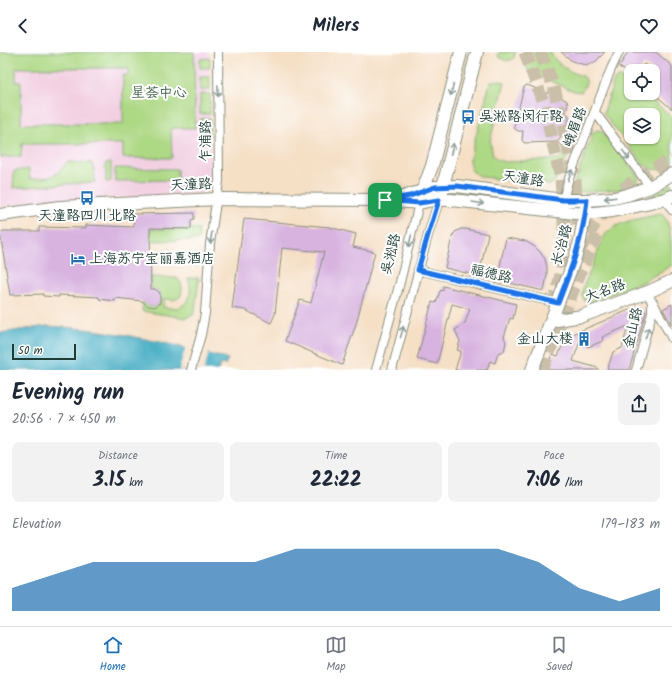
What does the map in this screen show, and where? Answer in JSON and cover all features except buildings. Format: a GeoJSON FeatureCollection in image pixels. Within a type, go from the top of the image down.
{"type":"FeatureCollection","features":[{"type":"Feature","properties":{"kind":"main road","name":"吴淞路"},"geometry":{"type":"LineString","coordinates":[[421,197],[432,166],[461,52]]}},
{"type":"Feature","properties":{"kind":"main road"},"geometry":{"type":"LineString","coordinates":[[439,200],[477,52]]}},
{"type":"Feature","properties":{"kind":"main road"},"geometry":{"type":"LineString","coordinates":[[585,214],[587,200],[614,198],[627,195],[650,187],[672,174]]}},
{"type":"Feature","properties":{"kind":"main road","name":"天潼路"},"geometry":{"type":"LineString","coordinates":[[421,197],[435,187],[457,186],[563,200],[587,200]]}},
{"type":"Feature","properties":{"kind":"main road","name":"天潼路"},"geometry":{"type":"LineString","coordinates":[[0,215],[60,207],[217,199],[385,200],[410,196],[562,213],[585,214]]}},
{"type":"Feature","properties":{"kind":"main road","name":"长治路"},"geometry":{"type":"LineString","coordinates":[[550,321],[578,248],[585,214],[613,211],[669,198]]}},
{"type":"Feature","properties":{"kind":"main road","name":"大名路"},"geometry":{"type":"LineString","coordinates":[[550,321],[582,316],[648,292],[672,281]]}},
{"type":"Feature","properties":{"kind":"main road"},"geometry":{"type":"LineString","coordinates":[[532,370],[550,321]]}},
{"type":"Feature","properties":{"kind":"street","name":"乍浦路"},"geometry":{"type":"LineString","coordinates":[[191,370],[198,348],[205,313],[210,244],[219,180],[218,52]]}},
{"type":"Feature","properties":{"kind":"street","name":"峨眉路"},"geometry":{"type":"LineString","coordinates":[[562,213],[563,200],[568,181],[619,52]]}},
{"type":"Feature","properties":{"kind":"street"},"geometry":{"type":"LineString","coordinates":[[595,112],[650,187]]}},
{"type":"Feature","properties":{"kind":"street","name":"吴淞路"},"geometry":{"type":"LineString","coordinates":[[376,370],[421,197]]}},
{"type":"Feature","properties":{"kind":"street"},"geometry":{"type":"LineString","coordinates":[[669,198],[672,210]]}},
{"type":"Feature","properties":{"kind":"street"},"geometry":{"type":"LineString","coordinates":[[392,370],[418,270],[439,200]]}},
{"type":"Feature","properties":{"kind":"street","name":"福德路"},"geometry":{"type":"LineString","coordinates":[[418,270],[558,303]]}},
{"type":"Feature","properties":{"kind":"street"},"geometry":{"type":"LineString","coordinates":[[648,292],[672,339]]}},
{"type":"Feature","properties":{"kind":"street","name":"金山路"},"geometry":{"type":"LineString","coordinates":[[636,370],[652,313],[652,303],[648,292]]}},
{"type":"Feature","properties":{"kind":"shaded area","name":"星荟中心"},"geometry":{"type":"Polygon","coordinates":[[[0,52],[209,52],[211,180],[207,191],[204,193],[65,201],[0,207],[0,52]]]}},
{"type":"Feature","properties":{"kind":"green space","name":"星荟中心"},"geometry":{"type":"Polygon","coordinates":[[[0,52],[194,52],[195,128],[171,128],[172,158],[123,158],[123,144],[22,144],[21,157],[0,157],[0,52]],[[16,68],[16,82],[21,82],[21,124],[123,124],[123,75],[128,75],[128,68],[16,68]]]}},
{"type":"Feature","properties":{"kind":"green space"},"geometry":{"type":"Polygon","coordinates":[[[499,52],[516,52],[513,59],[506,61],[498,56],[499,52]]]}},
{"type":"Feature","properties":{"kind":"green space"},"geometry":{"type":"Polygon","coordinates":[[[528,52],[550,52],[555,60],[561,65],[576,74],[583,76],[586,83],[581,92],[574,91],[529,72],[526,65],[528,52]]]}},
{"type":"Feature","properties":{"kind":"green space"},"geometry":{"type":"Polygon","coordinates":[[[210,58],[210,68],[200,68],[200,59],[210,58]]]}},
{"type":"Feature","properties":{"kind":"green space"},"geometry":{"type":"Polygon","coordinates":[[[200,77],[210,77],[210,90],[200,90],[200,77]]]}},
{"type":"Feature","properties":{"kind":"green space"},"geometry":{"type":"Polygon","coordinates":[[[622,78],[624,79],[624,100],[651,100],[672,117],[672,163],[658,170],[651,169],[644,165],[627,144],[660,144],[660,108],[624,108],[624,140],[605,116],[604,112],[614,80],[622,78]]]}},
{"type":"Feature","properties":{"kind":"green space"},"geometry":{"type":"Polygon","coordinates":[[[495,80],[505,82],[490,141],[493,156],[498,160],[505,162],[558,159],[563,156],[583,113],[586,114],[559,176],[550,185],[482,177],[472,170],[470,158],[490,83],[495,80]]]}},
{"type":"Feature","properties":{"kind":"green space"},"geometry":{"type":"Polygon","coordinates":[[[200,94],[210,94],[210,114],[200,114],[200,94]]]}},
{"type":"Feature","properties":{"kind":"green space"},"geometry":{"type":"Polygon","coordinates":[[[210,118],[210,135],[200,135],[200,119],[210,118]]]}},
{"type":"Feature","properties":{"kind":"green space"},"geometry":{"type":"Polygon","coordinates":[[[597,130],[602,131],[637,175],[639,182],[635,188],[583,192],[578,192],[575,189],[574,184],[593,133],[597,130]]]}},
{"type":"Feature","properties":{"kind":"green space"},"geometry":{"type":"Polygon","coordinates":[[[67,162],[92,163],[94,166],[95,182],[13,188],[14,171],[29,169],[30,179],[47,177],[59,172],[67,162]]]}},
{"type":"Feature","properties":{"kind":"green space"},"geometry":{"type":"Polygon","coordinates":[[[111,162],[111,181],[106,182],[106,163],[111,162]]]}},
{"type":"Feature","properties":{"kind":"green space"},"geometry":{"type":"Polygon","coordinates":[[[115,168],[177,169],[178,180],[115,181],[115,168]]]}},
{"type":"Feature","properties":{"kind":"green space"},"geometry":{"type":"Polygon","coordinates":[[[672,183],[672,192],[648,198],[672,183]]]}},
{"type":"Feature","properties":{"kind":"green space"},"geometry":{"type":"Polygon","coordinates":[[[660,214],[667,221],[669,228],[672,265],[641,283],[591,302],[585,301],[582,296],[583,288],[604,236],[622,223],[660,214]]]}},
{"type":"Feature","properties":{"kind":"green space"},"geometry":{"type":"Polygon","coordinates":[[[150,229],[199,229],[199,240],[151,241],[150,229]]]}},
{"type":"Feature","properties":{"kind":"green space"},"geometry":{"type":"Polygon","coordinates":[[[151,277],[177,278],[180,282],[182,289],[180,297],[174,300],[164,299],[163,307],[171,308],[182,306],[189,298],[190,285],[188,278],[199,278],[193,315],[185,318],[142,311],[143,301],[148,306],[155,307],[160,303],[160,293],[155,289],[151,289],[151,277]]]}},
{"type":"Feature","properties":{"kind":"water"},"geometry":{"type":"Polygon","coordinates":[[[47,326],[94,330],[161,342],[228,359],[225,365],[221,364],[218,370],[0,370],[0,333],[47,326]]]}},
{"type":"Feature","properties":{"kind":"pier"},"geometry":{"type":"Polygon","coordinates":[[[186,346],[209,352],[204,370],[179,370],[186,346]]]}},
{"type":"Feature","properties":{"kind":"tunnel"},"geometry":{"type":"LineString","coordinates":[[525,52],[544,105],[561,178],[565,238],[562,270],[556,297]]}},
{"type":"Feature","properties":{"kind":"tunnel"},"geometry":{"type":"LineString","coordinates":[[540,52],[554,87],[570,155],[575,182],[578,225]]}},
{"type":"Feature","properties":{"kind":"tunnel"},"geometry":{"type":"LineString","coordinates":[[579,251],[597,220],[612,201],[629,184],[672,159]]}},
{"type":"Feature","properties":{"kind":"tunnel"},"geometry":{"type":"LineString","coordinates":[[542,370],[579,275],[598,233]]}},
{"type":"Feature","properties":{"kind":"tunnel"},"geometry":{"type":"LineString","coordinates":[[570,300],[575,264]]}},
{"type":"Feature","properties":{"kind":"place","name":"吴淞路闵行路"},"geometry":{"type":"Point","coordinates":[468,117]}},
{"type":"Feature","properties":{"kind":"place","name":"天潼路四川北路"},"geometry":{"type":"Point","coordinates":[87,198]}},
{"type":"Feature","properties":{"kind":"place","name":"上海苏宁宝丽嘉酒店"},"geometry":{"type":"Point","coordinates":[78,259]}},
{"type":"Feature","properties":{"kind":"place","name":"金山大楼"},"geometry":{"type":"Point","coordinates":[584,339]}},
{"type":"Feature","properties":{"kind":"route"},"geometry":{"type":"LineString","coordinates":[[457,186],[563,200],[587,200],[580,241],[558,303],[418,270],[439,200],[419,203],[385,200],[410,196],[435,187],[457,186]]}}]}
